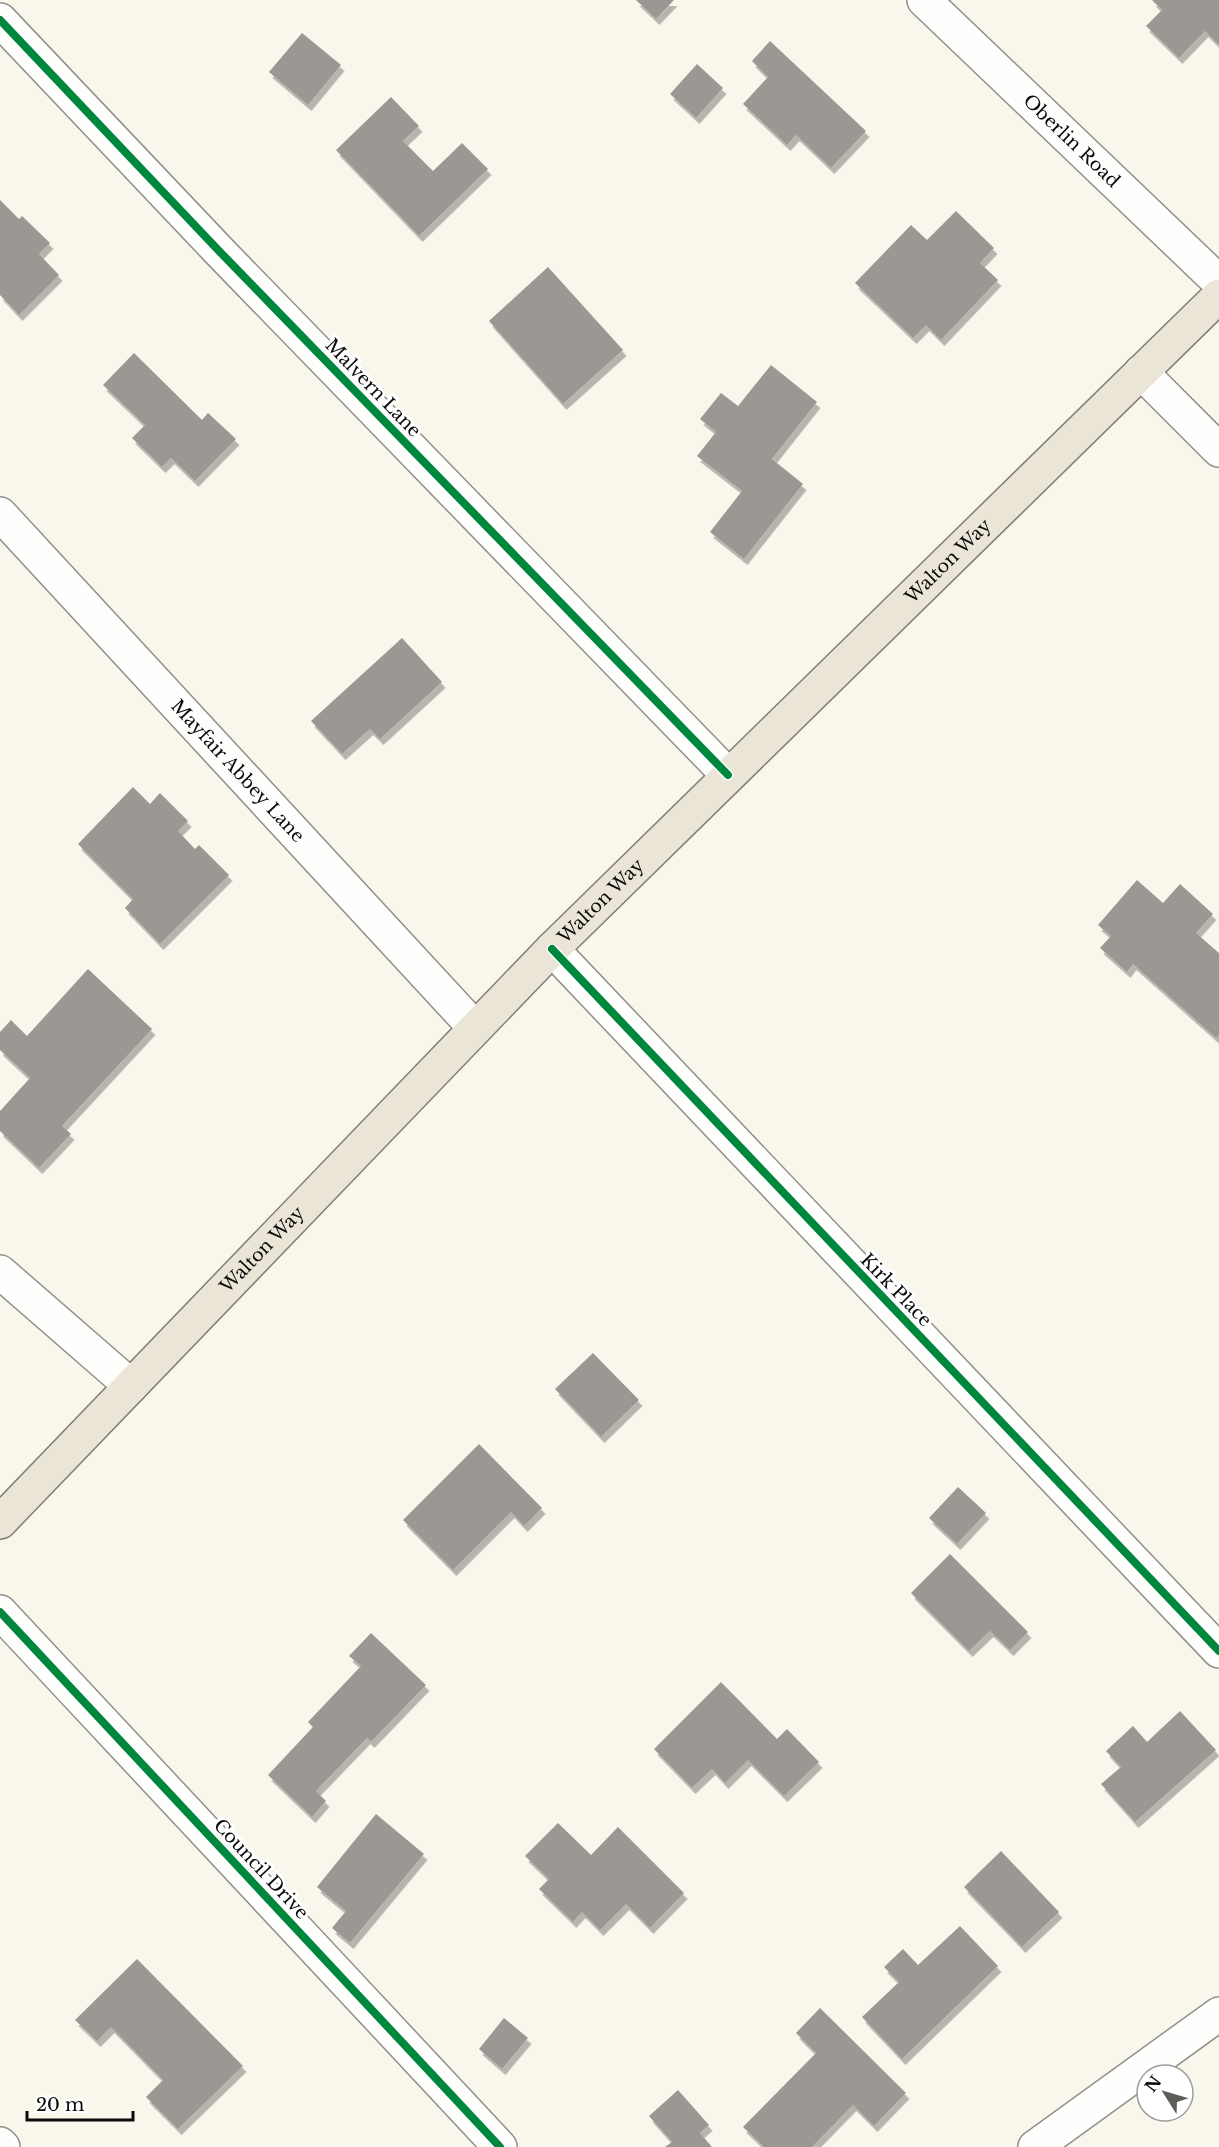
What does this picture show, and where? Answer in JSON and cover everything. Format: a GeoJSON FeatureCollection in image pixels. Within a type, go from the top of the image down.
{"type":"FeatureCollection","features":[{"type":"Feature","properties":{"kind":"main road","name":"Walton Way"},"geometry":{"type":"LineString","coordinates":[[0,1522],[552,949],[1219,296]]}},
{"type":"Feature","properties":{"kind":"street","name":"Oberlin Road"},"geometry":{"type":"LineString","coordinates":[[924,0],[1219,282]]}},
{"type":"Feature","properties":{"kind":"street","name":"Malvern Lane"},"geometry":{"type":"LineString","coordinates":[[0,20],[228,261],[728,775]]}},
{"type":"Feature","properties":{"kind":"street"},"geometry":{"type":"LineString","coordinates":[[1141,372],[1219,450]]}},
{"type":"Feature","properties":{"kind":"street","name":"Mayfair Abbey Lane"},"geometry":{"type":"LineString","coordinates":[[0,514],[475,1028]]}},
{"type":"Feature","properties":{"kind":"street","name":"Kirk Place"},"geometry":{"type":"LineString","coordinates":[[552,949],[1219,1651]]}},
{"type":"Feature","properties":{"kind":"street"},"geometry":{"type":"LineString","coordinates":[[0,1272],[131,1386]]}},
{"type":"Feature","properties":{"kind":"street","name":"Council Drive"},"geometry":{"type":"LineString","coordinates":[[0,1612],[500,2147]]}},
{"type":"Feature","properties":{"kind":"street"},"geometry":{"type":"LineString","coordinates":[[1035,2147],[1219,2014]]}},
{"type":"Feature","properties":{"kind":"building"},"geometry":{"type":"Polygon","coordinates":[[[636,0],[674,0],[656,19],[636,0]]]}},
{"type":"Feature","properties":{"kind":"building"},"geometry":{"type":"Polygon","coordinates":[[[1152,0],[1219,0],[1219,45],[1205,31],[1179,58],[1146,26],[1162,10],[1152,0]]]}},
{"type":"Feature","properties":{"kind":"building"},"geometry":{"type":"Polygon","coordinates":[[[302,33],[341,65],[308,105],[269,72],[302,33]]]}},
{"type":"Feature","properties":{"kind":"building"},"geometry":{"type":"Polygon","coordinates":[[[770,41],[866,131],[831,168],[796,135],[787,145],[743,104],[768,77],[752,61],[770,41]]]}},
{"type":"Feature","properties":{"kind":"building"},"geometry":{"type":"Polygon","coordinates":[[[697,64],[723,88],[696,118],[670,94],[697,64]]]}},
{"type":"Feature","properties":{"kind":"building"},"geometry":{"type":"Polygon","coordinates":[[[391,97],[419,126],[403,141],[433,171],[462,143],[488,169],[419,236],[336,150],[391,97]]]}},
{"type":"Feature","properties":{"kind":"building"},"geometry":{"type":"Polygon","coordinates":[[[0,200],[19,219],[22,216],[50,243],[39,254],[59,275],[19,315],[0,295],[0,200]]]}},
{"type":"Feature","properties":{"kind":"building"},"geometry":{"type":"Polygon","coordinates":[[[956,211],[994,248],[980,263],[998,280],[941,340],[926,325],[913,338],[855,283],[911,225],[927,240],[956,211]]]}},
{"type":"Feature","properties":{"kind":"building"},"geometry":{"type":"Polygon","coordinates":[[[548,267],[623,350],[563,404],[489,321],[548,267]]]}},
{"type":"Feature","properties":{"kind":"building"},"geometry":{"type":"Polygon","coordinates":[[[134,353],[202,420],[208,413],[236,439],[195,481],[171,458],[162,467],[132,438],[145,425],[103,385],[134,353]]]}},
{"type":"Feature","properties":{"kind":"building"},"geometry":{"type":"Polygon","coordinates":[[[771,365],[817,402],[772,459],[803,484],[744,559],[710,532],[742,491],[697,456],[716,432],[700,419],[721,393],[738,406],[771,365]]]}},
{"type":"Feature","properties":{"kind":"building"},"geometry":{"type":"Polygon","coordinates":[[[402,638],[442,682],[380,739],[370,729],[342,754],[311,721],[402,638]]]}},
{"type":"Feature","properties":{"kind":"building"},"geometry":{"type":"Polygon","coordinates":[[[133,787],[150,804],[160,793],[188,821],[178,831],[195,849],[199,845],[229,875],[160,944],[125,908],[133,899],[78,844],[133,787]]]}},
{"type":"Feature","properties":{"kind":"building"},"geometry":{"type":"Polygon","coordinates":[[[1137,880],[1163,903],[1180,884],[1213,914],[1196,933],[1219,953],[1219,1035],[1216,1038],[1133,964],[1127,972],[1100,948],[1111,936],[1098,925],[1137,880]]]}},
{"type":"Feature","properties":{"kind":"building"},"geometry":{"type":"Polygon","coordinates":[[[88,969],[152,1029],[62,1126],[71,1134],[39,1168],[0,1131],[0,1111],[30,1078],[0,1050],[0,1032],[11,1020],[27,1036],[88,969]]]}},
{"type":"Feature","properties":{"kind":"building"},"geometry":{"type":"Polygon","coordinates":[[[593,1353],[639,1400],[601,1437],[555,1389],[593,1353]]]}},
{"type":"Feature","properties":{"kind":"building"},"geometry":{"type":"Polygon","coordinates":[[[479,1444],[542,1508],[524,1526],[511,1512],[453,1570],[403,1520],[479,1444]]]}},
{"type":"Feature","properties":{"kind":"building"},"geometry":{"type":"Polygon","coordinates":[[[958,1487],[986,1513],[957,1544],[929,1518],[958,1487]]]}},
{"type":"Feature","properties":{"kind":"building"},"geometry":{"type":"Polygon","coordinates":[[[950,1554],[1028,1632],[1010,1650],[990,1631],[969,1651],[911,1593],[950,1554]]]}},
{"type":"Feature","properties":{"kind":"building"},"geometry":{"type":"Polygon","coordinates":[[[371,1633],[426,1685],[371,1742],[367,1738],[316,1791],[326,1801],[312,1817],[268,1775],[313,1727],[308,1722],[361,1666],[349,1656],[371,1633]]]}},
{"type":"Feature","properties":{"kind":"building"},"geometry":{"type":"Polygon","coordinates":[[[721,1682],[777,1739],[787,1729],[819,1762],[784,1796],[748,1760],[725,1783],[712,1769],[692,1788],[654,1749],[721,1682]]]}},
{"type":"Feature","properties":{"kind":"building"},"geometry":{"type":"Polygon","coordinates":[[[1180,1711],[1216,1750],[1135,1822],[1101,1784],[1121,1767],[1106,1751],[1133,1726],[1147,1742],[1180,1711]]]}},
{"type":"Feature","properties":{"kind":"building"},"geometry":{"type":"Polygon","coordinates":[[[376,1814],[424,1854],[350,1943],[332,1928],[346,1911],[317,1887],[376,1814]]]}},
{"type":"Feature","properties":{"kind":"building"},"geometry":{"type":"Polygon","coordinates":[[[558,1823],[591,1855],[618,1827],[684,1893],[650,1928],[626,1904],[600,1930],[582,1912],[573,1922],[539,1889],[549,1879],[525,1856],[558,1823]]]}},
{"type":"Feature","properties":{"kind":"building"},"geometry":{"type":"Polygon","coordinates":[[[1001,1851],[1059,1912],[1022,1947],[964,1887],[1001,1851]]]}},
{"type":"Feature","properties":{"kind":"building"},"geometry":{"type":"Polygon","coordinates":[[[960,1926],[998,1966],[902,2059],[862,2017],[899,1982],[884,1967],[903,1949],[918,1965],[960,1926]]]}},
{"type":"Feature","properties":{"kind":"building"},"geometry":{"type":"Polygon","coordinates":[[[137,1959],[243,2066],[178,2129],[146,2097],[163,2080],[111,2027],[97,2041],[75,2020],[137,1959]]]}},
{"type":"Feature","properties":{"kind":"building"},"geometry":{"type":"Polygon","coordinates":[[[820,2008],[906,2093],[874,2126],[853,2105],[812,2147],[764,2147],[743,2127],[816,2053],[796,2033],[820,2008]]]}},
{"type":"Feature","properties":{"kind":"building"},"geometry":{"type":"Polygon","coordinates":[[[504,2018],[528,2038],[502,2069],[479,2049],[504,2018]]]}},
{"type":"Feature","properties":{"kind":"building"},"geometry":{"type":"Polygon","coordinates":[[[678,2090],[709,2125],[700,2133],[712,2147],[665,2147],[672,2142],[649,2116],[678,2090]]]}},
{"type":"Feature","properties":{"kind":"cycle path"},"geometry":{"type":"LineString","coordinates":[[0,20],[220,252],[728,775]]}},
{"type":"Feature","properties":{"kind":"cycle path"},"geometry":{"type":"LineString","coordinates":[[552,949],[1219,1651]]}},
{"type":"Feature","properties":{"kind":"cycle path"},"geometry":{"type":"LineString","coordinates":[[0,1612],[500,2147]]}}]}
